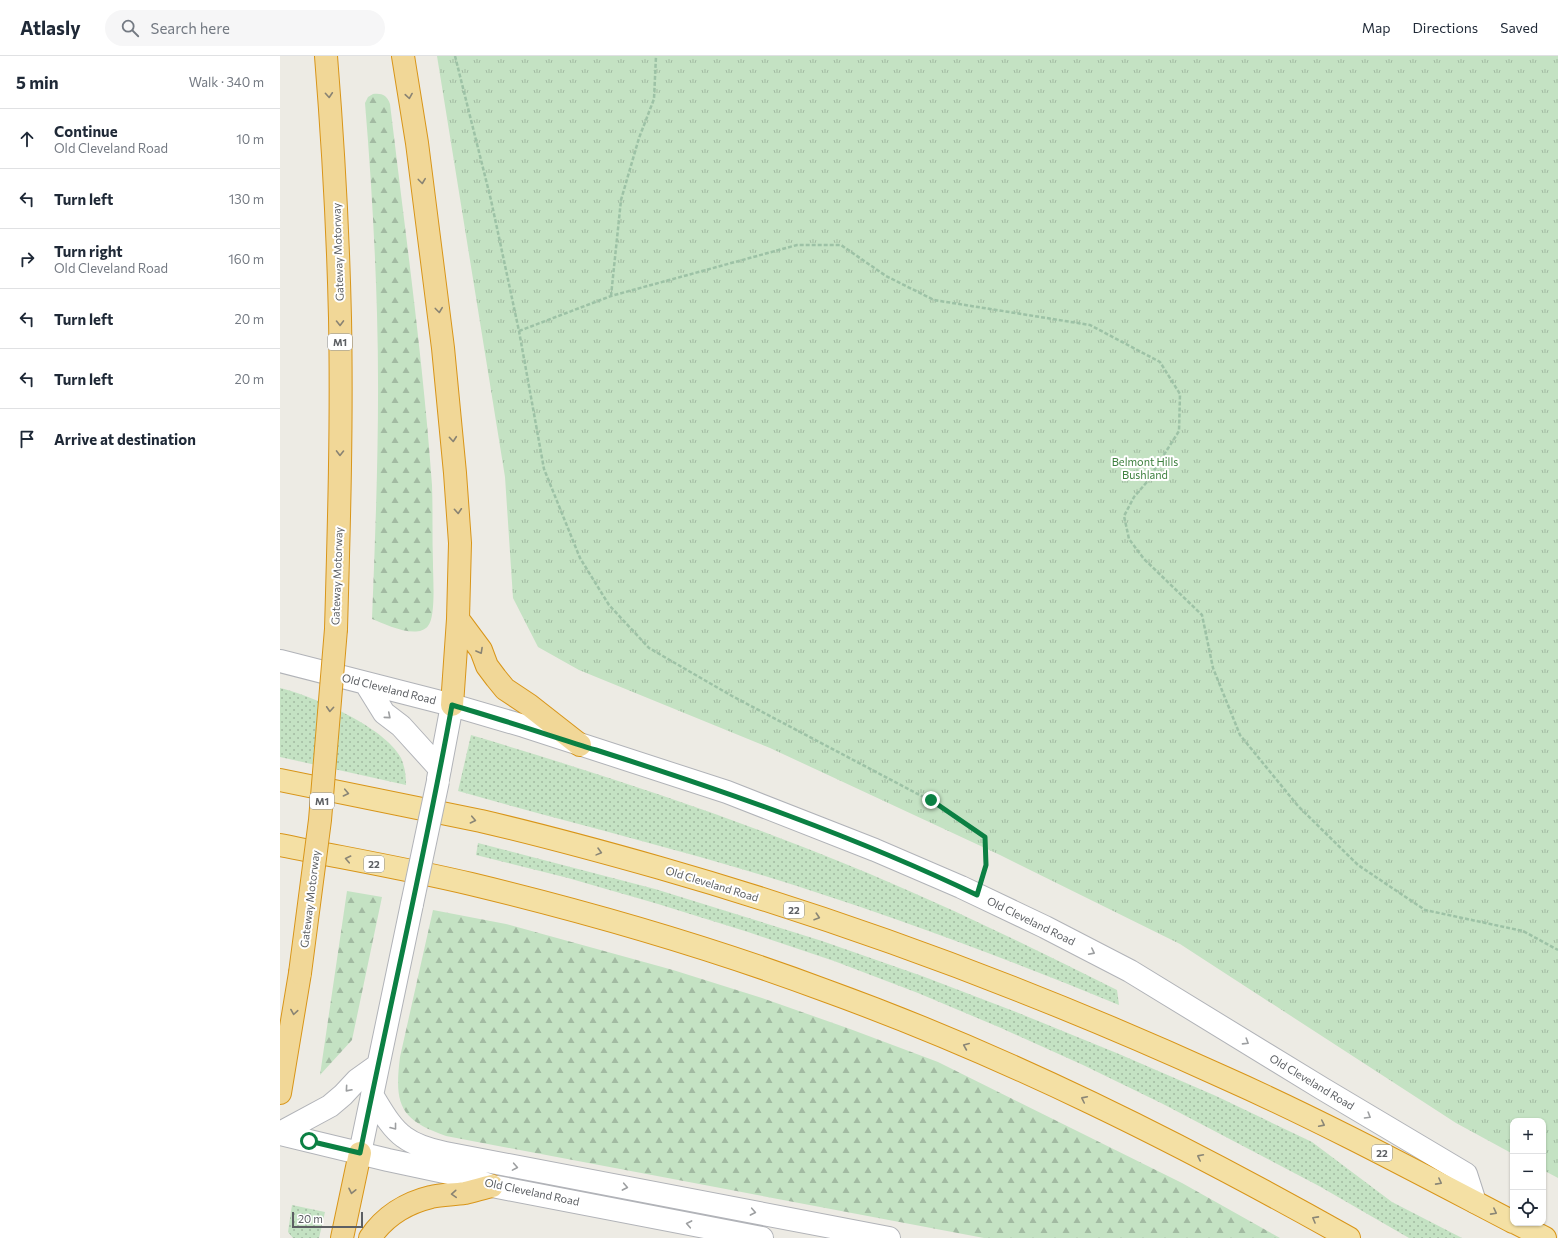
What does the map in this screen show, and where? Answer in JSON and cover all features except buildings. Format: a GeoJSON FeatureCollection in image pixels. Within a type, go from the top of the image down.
{"type":"FeatureCollection","features":[{"type":"Feature","properties":{"kind":"highway","name":"Gateway Motorway"},"geometry":{"type":"LineString","coordinates":[[280,1091],[300,973],[320,820],[336,629],[341,421],[340,318],[336,209],[326,56]]}},
{"type":"Feature","properties":{"kind":"highway"},"geometry":{"type":"LineString","coordinates":[[403,56],[417,143],[450,405],[460,543],[458,619],[452,705]]}},
{"type":"Feature","properties":{"kind":"highway"},"geometry":{"type":"LineString","coordinates":[[458,619],[481,650],[488,666],[505,689],[529,705],[580,745]]}},
{"type":"Feature","properties":{"kind":"highway","name":"Old Cleveland Road"},"geometry":{"type":"LineString","coordinates":[[280,780],[483,822],[633,861],[745,894],[829,921],[929,956],[1113,1028],[1225,1077],[1410,1167],[1510,1220]]}},
{"type":"Feature","properties":{"kind":"highway","name":"22"},"geometry":{"type":"LineString","coordinates":[[280,845],[469,884],[560,907],[650,932],[739,960],[823,989],[907,1021],[1070,1092],[1220,1167],[1349,1238]]}},
{"type":"Feature","properties":{"kind":"highway"},"geometry":{"type":"LineString","coordinates":[[342,1238],[360,1153]]}},
{"type":"Feature","properties":{"kind":"highway"},"geometry":{"type":"LineString","coordinates":[[370,1238],[397,1210],[414,1202],[430,1197],[465,1193],[492,1186]]}},
{"type":"Feature","properties":{"kind":"highway"},"geometry":{"type":"LineString","coordinates":[[1522,1226],[1545,1238]]}},
{"type":"Feature","properties":{"kind":"main road","name":"Old Cleveland Road"},"geometry":{"type":"LineString","coordinates":[[280,661],[452,705],[524,726],[727,792],[875,850],[977,895],[1045,927],[1130,971],[1466,1174],[1475,1202]]}},
{"type":"Feature","properties":{"kind":"main road"},"geometry":{"type":"LineString","coordinates":[[366,684],[384,713],[401,726],[439,775]]}},
{"type":"Feature","properties":{"kind":"main road"},"geometry":{"type":"LineString","coordinates":[[360,1153],[439,775],[452,705]]}},
{"type":"Feature","properties":{"kind":"main road"},"geometry":{"type":"LineString","coordinates":[[280,1133],[330,1106],[357,1080],[378,1064]]}},
{"type":"Feature","properties":{"kind":"main road"},"geometry":{"type":"LineString","coordinates":[[372,1095],[397,1131],[404,1137],[426,1148],[445,1154],[890,1238]]}},
{"type":"Feature","properties":{"kind":"main road","name":"Old Cleveland Road"},"geometry":{"type":"LineString","coordinates":[[280,1133],[463,1176],[492,1186],[762,1238]]}},
{"type":"Feature","properties":{"kind":"path"},"geometry":{"type":"LineString","coordinates":[[455,56],[491,200],[519,331],[544,469],[580,558],[609,605],[649,648],[732,696],[931,800],[985,837],[986,865],[977,895]]}},
{"type":"Feature","properties":{"kind":"path"},"geometry":{"type":"LineString","coordinates":[[611,296],[621,200],[639,138],[654,99],[656,56]]}},
{"type":"Feature","properties":{"kind":"path"},"geometry":{"type":"LineString","coordinates":[[519,331],[611,296],[797,245],[841,245],[886,276],[934,300],[1090,325],[1160,362],[1180,394],[1179,431],[1146,483],[1134,497],[1124,516],[1129,539],[1144,559],[1202,615],[1214,668],[1240,736],[1298,806],[1358,865],[1400,894],[1425,910],[1523,931],[1558,950]]}},
{"type":"Feature","properties":{"kind":"green space","name":"Belmont Hills Bushland"},"geometry":{"type":"Polygon","coordinates":[[[437,56],[1558,56],[1558,1178],[1546,1172],[1546,1118],[1510,1118],[1510,1152],[1456,1123],[1180,944],[1000,855],[770,748],[579,670],[538,647],[513,598],[505,477],[437,56]]]}},
{"type":"Feature","properties":{"kind":"green space"},"geometry":{"type":"Polygon","coordinates":[[[373,94],[384,95],[390,104],[419,342],[432,485],[433,606],[431,621],[428,626],[423,630],[416,632],[401,630],[372,619],[377,467],[378,352],[374,235],[365,103],[368,97],[373,94]]]}},
{"type":"Feature","properties":{"kind":"green space"},"geometry":{"type":"Polygon","coordinates":[[[280,688],[329,705],[364,724],[380,735],[393,746],[401,758],[405,772],[406,785],[280,757],[280,688]]]}},
{"type":"Feature","properties":{"kind":"green space"},"geometry":{"type":"Polygon","coordinates":[[[471,735],[613,779],[708,811],[801,846],[882,879],[984,925],[1117,990],[1119,1005],[944,936],[810,890],[688,854],[458,791],[471,735]]]}},
{"type":"Feature","properties":{"kind":"green space"},"geometry":{"type":"Polygon","coordinates":[[[478,843],[655,889],[822,941],[922,976],[1021,1014],[1216,1096],[1312,1142],[1392,1202],[1462,1238],[1409,1238],[1319,1186],[1163,1104],[1083,1065],[918,993],[834,961],[748,932],[568,878],[476,855],[478,843]]]}},
{"type":"Feature","properties":{"kind":"green space"},"geometry":{"type":"Polygon","coordinates":[[[347,891],[382,897],[352,1040],[320,1075],[347,891]]]}},
{"type":"Feature","properties":{"kind":"green space"},"geometry":{"type":"Polygon","coordinates":[[[433,910],[506,924],[673,970],[762,998],[938,1062],[1182,1183],[1280,1238],[984,1238],[446,1136],[419,1124],[410,1117],[400,1099],[398,1087],[400,1057],[433,910]]]}},
{"type":"Feature","properties":{"kind":"green space"},"geometry":{"type":"Polygon","coordinates":[[[292,1205],[325,1212],[319,1238],[293,1238],[288,1232],[292,1205]]]}},
{"type":"Feature","properties":{"kind":"route"},"geometry":{"type":"LineString","coordinates":[[309,1141],[360,1153],[438,781],[452,705],[524,726],[727,792],[875,850],[977,895],[986,865],[985,837],[931,800]]}}]}
